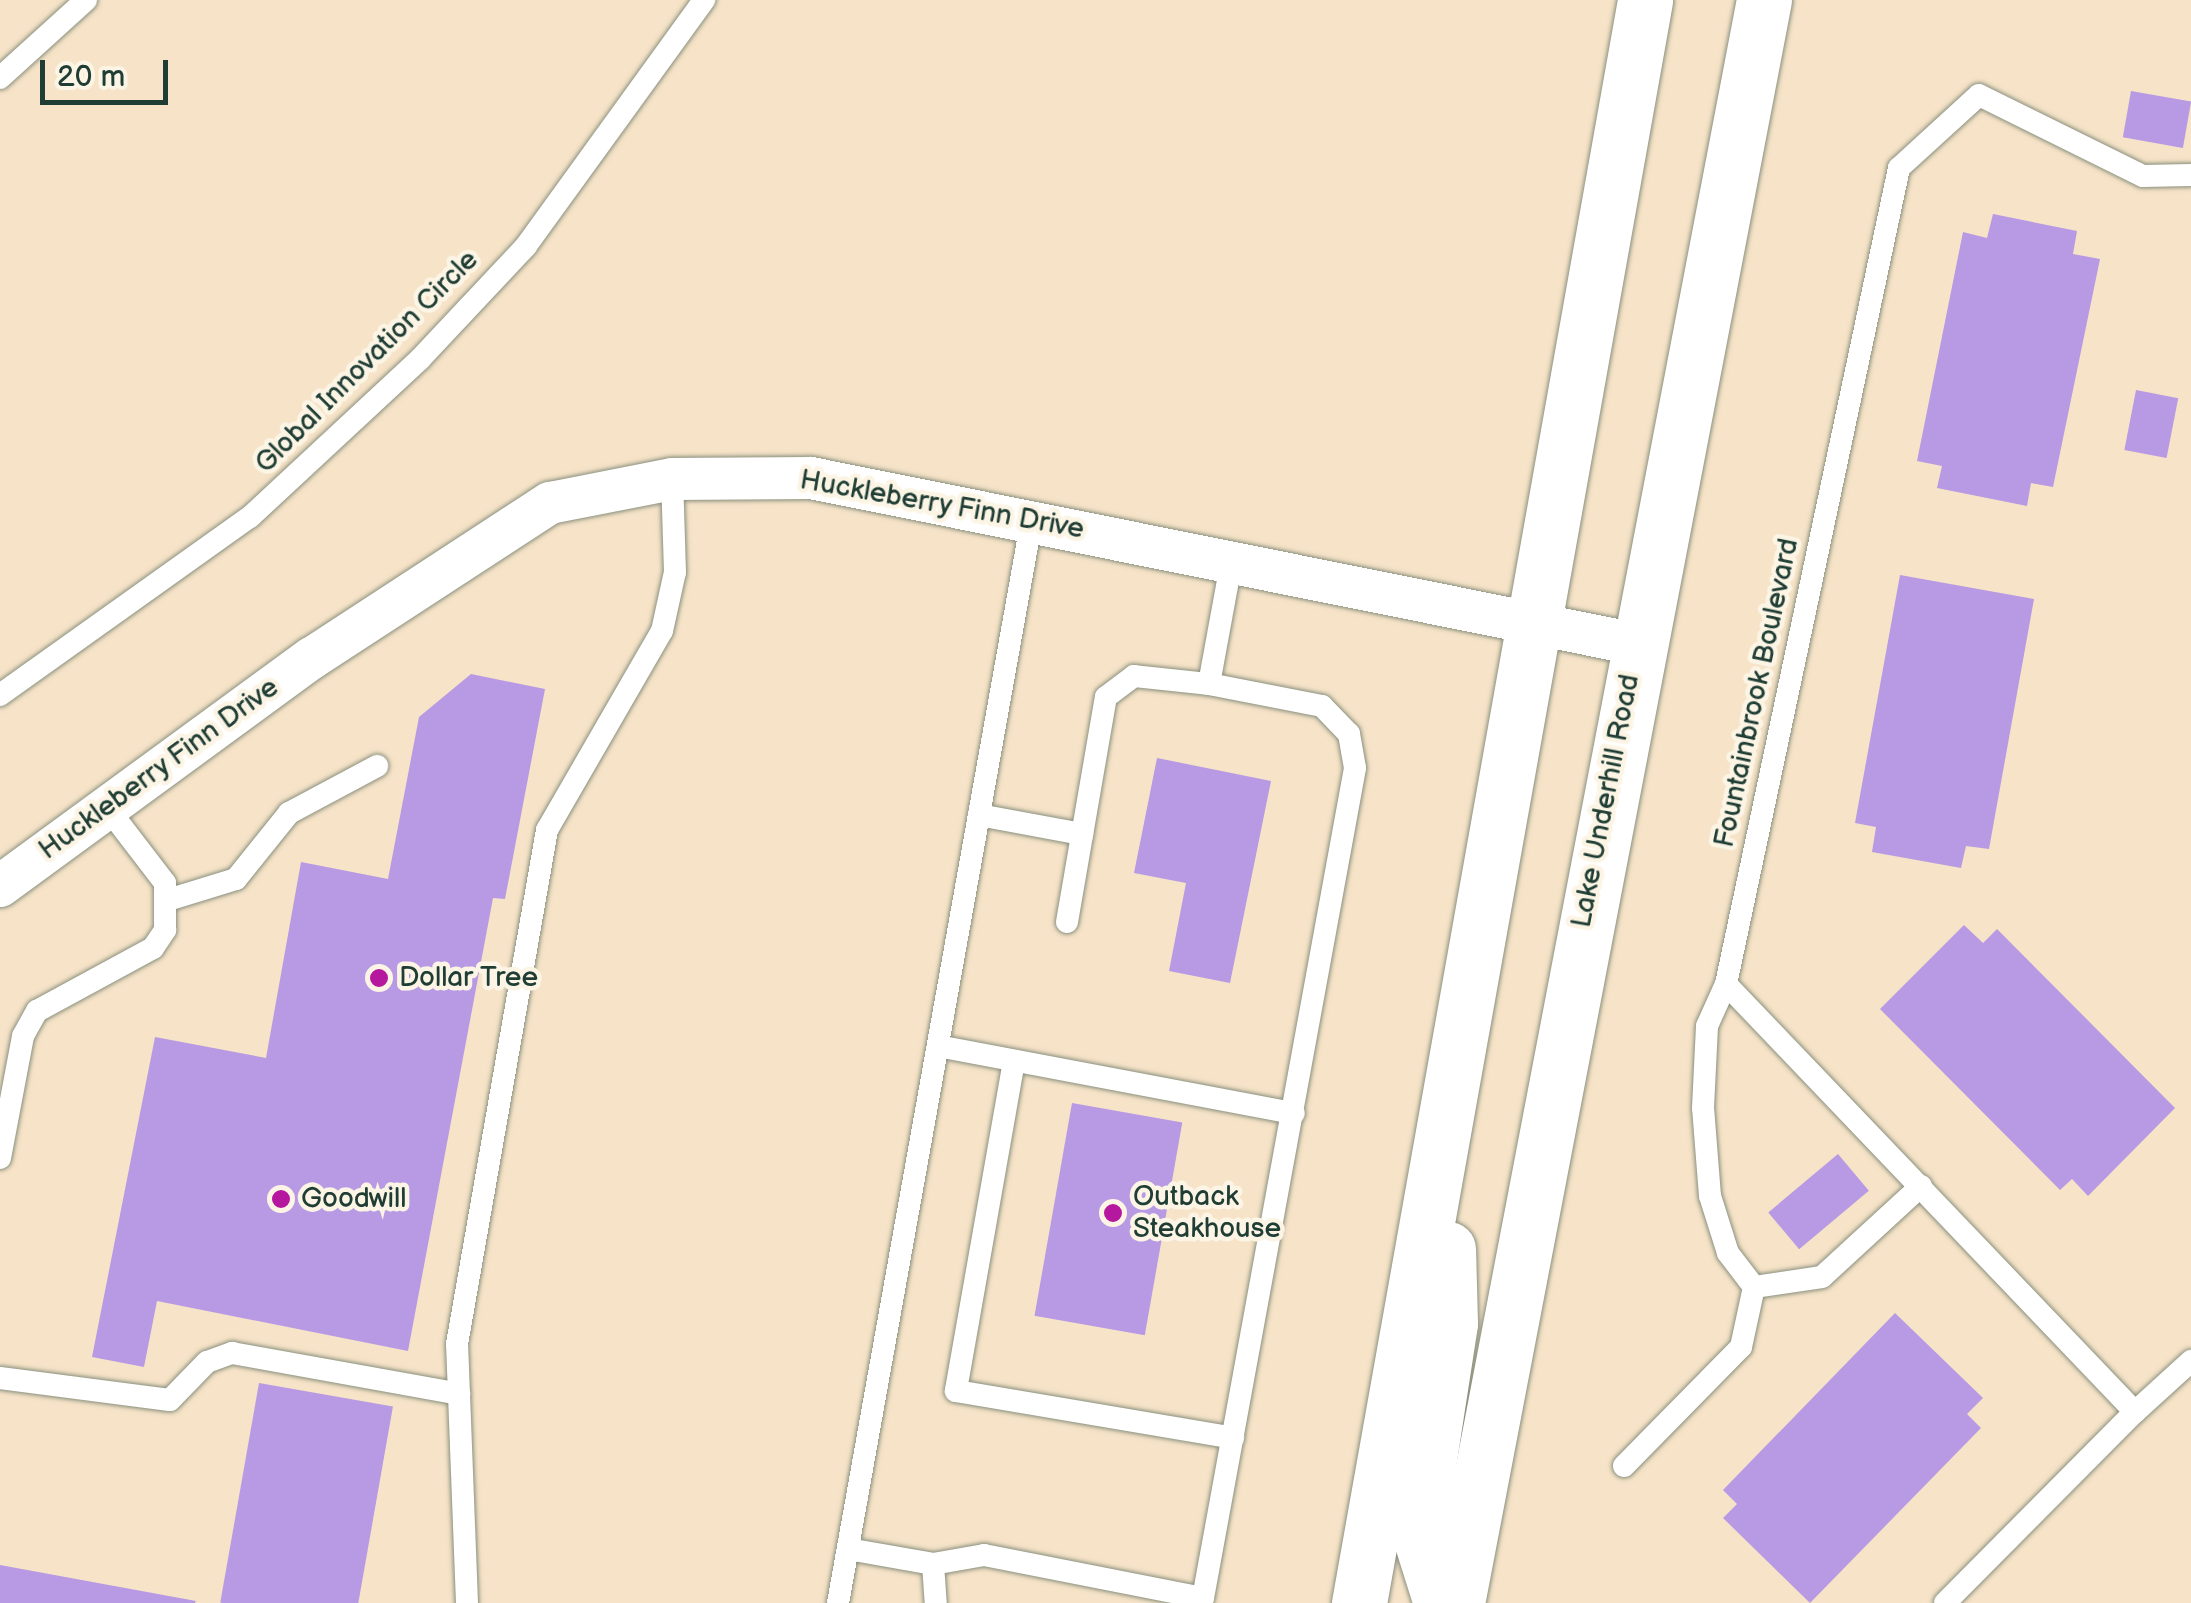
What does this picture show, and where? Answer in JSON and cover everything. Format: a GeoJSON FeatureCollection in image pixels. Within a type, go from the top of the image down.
{"type":"FeatureCollection","features":[{"type":"Feature","properties":{"kind":"street"},"geometry":{"type":"LineString","coordinates":[[1359,1603],[1645,0]]}},
{"type":"Feature","properties":{"kind":"street","name":"Lake Underhill Road"},"geometry":{"type":"LineString","coordinates":[[1457,1603],[1636,644],[1764,0]]}},
{"type":"Feature","properties":{"kind":"street","name":"Huckleberry Finn Drive"},"geometry":{"type":"LineString","coordinates":[[0,886],[106,806],[550,503],[672,479],[812,478],[1032,518],[1636,644]]}},
{"type":"Feature","properties":{"kind":"street"},"geometry":{"type":"LineString","coordinates":[[1441,1603],[1418,1530],[1450,1323],[1446,1131]]}},
{"type":"Feature","properties":{"kind":"lane"},"geometry":{"type":"LineString","coordinates":[[0,78],[86,0]]}},
{"type":"Feature","properties":{"kind":"lane","name":"Global Innovation Circle"},"geometry":{"type":"LineString","coordinates":[[0,695],[188,566],[380,399],[526,246],[704,0]]}},
{"type":"Feature","properties":{"kind":"lane","name":"Fountainbrook Boulevard"},"geometry":{"type":"LineString","coordinates":[[1726,984],[1899,168],[1978,95],[2143,176],[2191,175]]}},
{"type":"Feature","properties":{"kind":"lane"},"geometry":{"type":"LineString","coordinates":[[467,1603],[457,1344],[547,830],[662,631],[675,572],[672,479]]}},
{"type":"Feature","properties":{"kind":"lane"},"geometry":{"type":"LineString","coordinates":[[838,1603],[1032,518]]}},
{"type":"Feature","properties":{"kind":"lane"},"geometry":{"type":"LineString","coordinates":[[1210,684],[1232,559]]}},
{"type":"Feature","properties":{"kind":"lane"},"geometry":{"type":"LineString","coordinates":[[848,1549],[934,1564],[984,1555],[1203,1598],[1294,1113],[1354,748],[1322,706],[1152,674],[1115,684],[1067,922]]}},
{"type":"Feature","properties":{"kind":"lane"},"geometry":{"type":"LineString","coordinates":[[172,900],[236,879],[289,813],[376,766]]}},
{"type":"Feature","properties":{"kind":"lane"},"geometry":{"type":"LineString","coordinates":[[106,806],[172,900]]}},
{"type":"Feature","properties":{"kind":"lane"},"geometry":{"type":"LineString","coordinates":[[979,815],[1082,834]]}},
{"type":"Feature","properties":{"kind":"lane"},"geometry":{"type":"LineString","coordinates":[[0,1158],[22,1036],[37,1011],[153,948],[172,900]]}},
{"type":"Feature","properties":{"kind":"lane"},"geometry":{"type":"LineString","coordinates":[[1624,1466],[1742,1348],[1754,1287],[1728,1253],[1710,1196],[1707,1026],[1726,984],[2135,1412]]}},
{"type":"Feature","properties":{"kind":"lane"},"geometry":{"type":"LineString","coordinates":[[938,1046],[1294,1113]]}},
{"type":"Feature","properties":{"kind":"lane"},"geometry":{"type":"LineString","coordinates":[[1014,1061],[956,1391],[1234,1438]]}},
{"type":"Feature","properties":{"kind":"lane"},"geometry":{"type":"LineString","coordinates":[[1754,1287],[1822,1277],[1921,1186]]}},
{"type":"Feature","properties":{"kind":"lane"},"geometry":{"type":"LineString","coordinates":[[0,1378],[170,1400],[208,1362],[232,1353],[459,1394]]}},
{"type":"Feature","properties":{"kind":"lane"},"geometry":{"type":"LineString","coordinates":[[1944,1603],[2191,1361]]}},
{"type":"Feature","properties":{"kind":"lane"},"geometry":{"type":"LineString","coordinates":[[934,1564],[936,1603]]}},
{"type":"Feature","properties":{"kind":"building"},"geometry":{"type":"Polygon","coordinates":[[[2131,91],[2191,102],[2183,148],[2123,137],[2131,91]]]}},
{"type":"Feature","properties":{"kind":"building"},"geometry":{"type":"Polygon","coordinates":[[[1993,214],[2077,231],[2073,254],[2100,259],[2053,487],[2031,483],[2027,506],[1937,488],[1942,466],[1917,461],[1963,232],[1987,238],[1993,214]]]}},
{"type":"Feature","properties":{"kind":"building"},"geometry":{"type":"Polygon","coordinates":[[[2136,390],[2178,398],[2167,458],[2124,450],[2136,390]]]}},
{"type":"Feature","properties":{"kind":"building"},"geometry":{"type":"Polygon","coordinates":[[[1900,575],[2034,599],[1989,849],[1966,846],[1961,868],[1872,852],[1876,827],[1855,823],[1900,575]]]}},
{"type":"Feature","properties":{"kind":"building"},"geometry":{"type":"Polygon","coordinates":[[[471,674],[545,689],[505,899],[493,898],[408,1351],[157,1301],[144,1367],[92,1357],[155,1037],[266,1058],[301,862],[388,879],[419,717],[471,674]]]}},
{"type":"Feature","properties":{"kind":"building"},"geometry":{"type":"Polygon","coordinates":[[[1157,758],[1271,781],[1230,983],[1169,971],[1186,883],[1134,873],[1157,758]]]}},
{"type":"Feature","properties":{"kind":"building"},"geometry":{"type":"Polygon","coordinates":[[[1964,925],[1983,943],[1997,929],[2175,1108],[2088,1196],[2072,1179],[2060,1190],[1880,1009],[1964,925]]]}},
{"type":"Feature","properties":{"kind":"building"},"geometry":{"type":"Polygon","coordinates":[[[1072,1103],[1182,1122],[1145,1335],[1034,1316],[1072,1103]]]}},
{"type":"Feature","properties":{"kind":"building"},"geometry":{"type":"Polygon","coordinates":[[[1838,1154],[1869,1191],[1799,1249],[1768,1212],[1838,1154]]]}},
{"type":"Feature","properties":{"kind":"building"},"geometry":{"type":"Polygon","coordinates":[[[1895,1313],[1983,1398],[1967,1414],[1981,1428],[1810,1603],[1723,1518],[1737,1504],[1723,1490],[1895,1313]]]}},
{"type":"Feature","properties":{"kind":"building"},"geometry":{"type":"Polygon","coordinates":[[[259,1383],[393,1407],[358,1603],[220,1603],[259,1383]]]}},
{"type":"Feature","properties":{"kind":"building"},"geometry":{"type":"Polygon","coordinates":[[[0,1565],[196,1601],[0,1603],[0,1565]]]}},
{"type":"Feature","properties":{"kind":"place","name":"Dollar Tree"},"geometry":{"type":"Point","coordinates":[379,978]}},
{"type":"Feature","properties":{"kind":"place","name":"Goodwill"},"geometry":{"type":"Point","coordinates":[281,1199]}},
{"type":"Feature","properties":{"kind":"place","name":"Outback Steakhouse"},"geometry":{"type":"Point","coordinates":[1113,1213]}}]}
